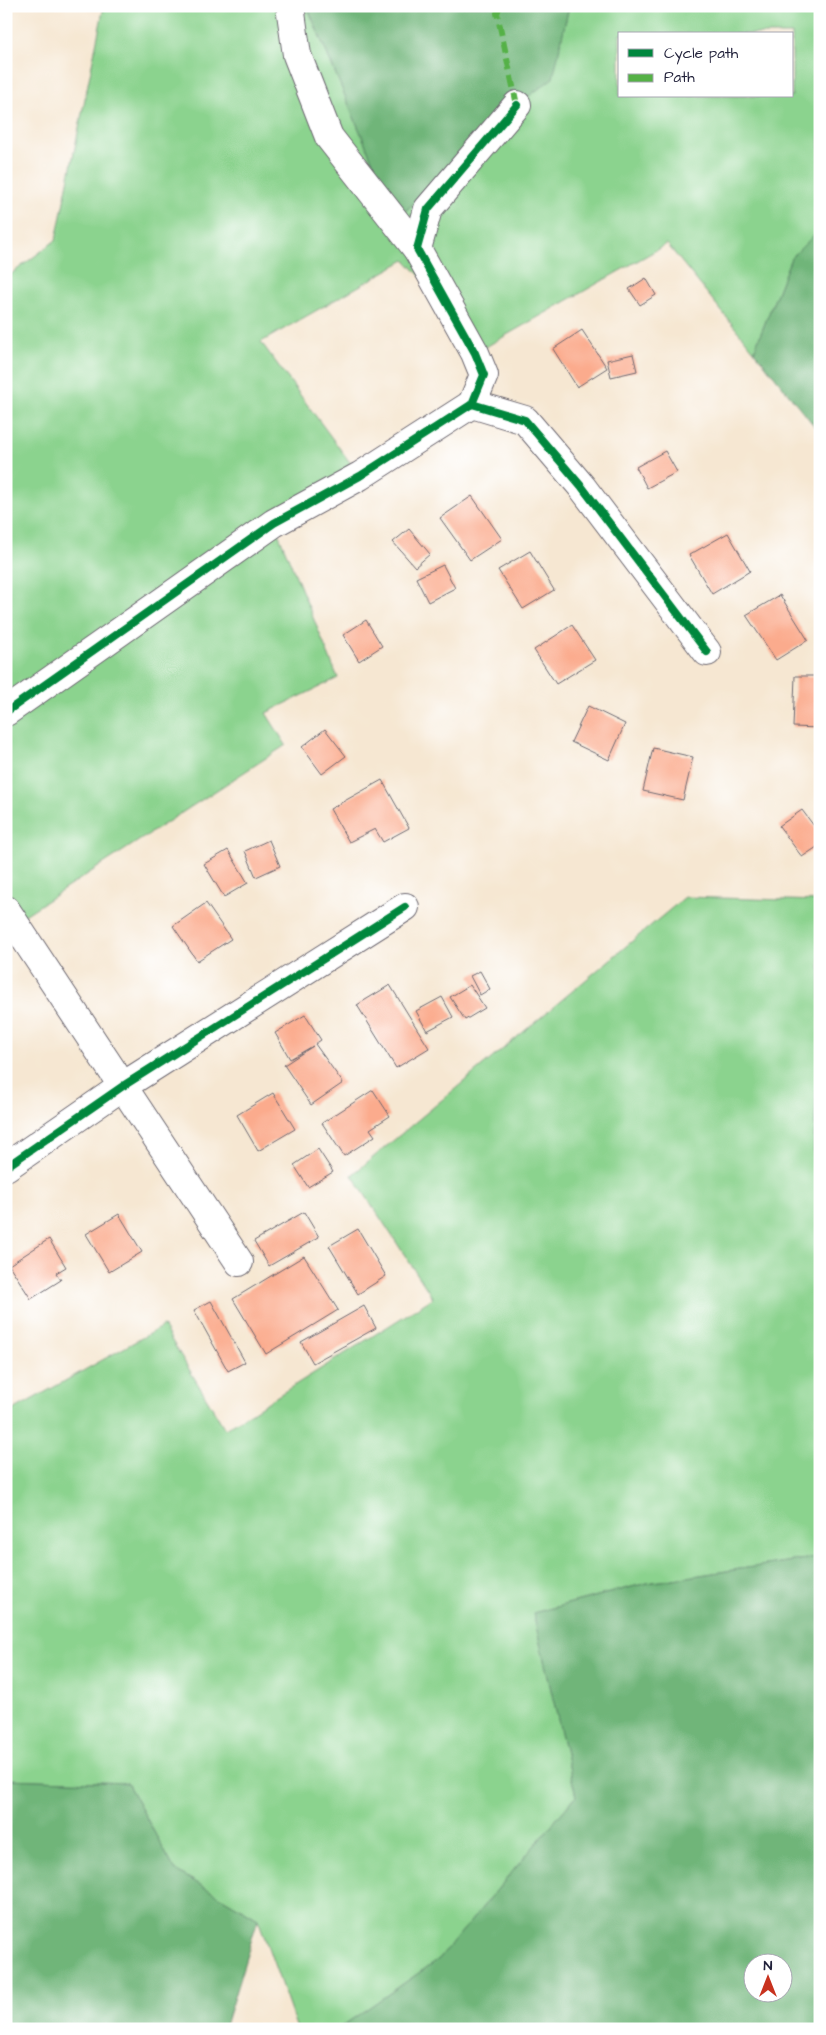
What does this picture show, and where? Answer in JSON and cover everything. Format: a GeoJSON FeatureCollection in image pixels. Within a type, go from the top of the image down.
{"type":"FeatureCollection","features":[{"type":"Feature","properties":{"kind":"street"},"geometry":{"type":"LineString","coordinates":[[6,712],[274,523],[360,476],[472,404],[484,375],[475,353],[417,249],[329,137],[296,55],[290,6]]}},
{"type":"Feature","properties":{"kind":"street"},"geometry":{"type":"LineString","coordinates":[[417,249],[428,209],[517,105]]}},
{"type":"Feature","properties":{"kind":"street"},"geometry":{"type":"LineString","coordinates":[[472,404],[525,420],[582,487],[707,652]]}},
{"type":"Feature","properties":{"kind":"street"},"geometry":{"type":"LineString","coordinates":[[6,1167],[123,1086],[405,907]]}},
{"type":"Feature","properties":{"kind":"street"},"geometry":{"type":"LineString","coordinates":[[6,910],[239,1262]]}},
{"type":"Feature","properties":{"kind":"green space"},"geometry":{"type":"Polygon","coordinates":[[[104,6],[307,6],[397,219],[517,105],[552,78],[569,6],[820,6],[820,229],[791,258],[754,351],[667,244],[475,353],[446,303],[405,260],[261,342],[360,476],[274,523],[338,678],[266,713],[286,745],[14,922],[6,910],[6,278],[56,240],[104,6]]]}},
{"type":"Feature","properties":{"kind":"green space"},"geometry":{"type":"Polygon","coordinates":[[[307,6],[569,6],[553,78],[517,105],[397,219],[307,6]]]}},
{"type":"Feature","properties":{"kind":"green space"},"geometry":{"type":"Polygon","coordinates":[[[820,229],[820,433],[754,351],[791,258],[820,229]]]}},
{"type":"Feature","properties":{"kind":"green space"},"geometry":{"type":"Polygon","coordinates":[[[685,897],[820,901],[820,1074],[817,1077],[813,1162],[820,1183],[820,1557],[647,1583],[533,1613],[576,1796],[439,1959],[338,2029],[297,2029],[258,1919],[175,1870],[127,1783],[6,1779],[6,1414],[163,1326],[225,1429],[433,1298],[352,1175],[685,897]]]}},
{"type":"Feature","properties":{"kind":"green space"},"geometry":{"type":"Polygon","coordinates":[[[820,1074],[820,1183],[813,1162],[817,1077],[820,1074]]]}},
{"type":"Feature","properties":{"kind":"green space"},"geometry":{"type":"Polygon","coordinates":[[[820,1557],[820,2029],[338,2029],[439,1959],[576,1796],[533,1613],[647,1583],[820,1557]]]}},
{"type":"Feature","properties":{"kind":"green space"},"geometry":{"type":"Polygon","coordinates":[[[6,1779],[127,1783],[175,1870],[258,1919],[224,2029],[6,2029],[6,1779]]]}},
{"type":"Feature","properties":{"kind":"building"},"geometry":{"type":"Polygon","coordinates":[[[646,278],[656,295],[640,305],[629,289],[646,278]]]}},
{"type":"Feature","properties":{"kind":"building"},"geometry":{"type":"Polygon","coordinates":[[[582,330],[607,368],[577,387],[553,349],[582,330]]]}},
{"type":"Feature","properties":{"kind":"building"},"geometry":{"type":"Polygon","coordinates":[[[633,354],[637,371],[611,377],[607,360],[633,354]]]}},
{"type":"Feature","properties":{"kind":"building"},"geometry":{"type":"Polygon","coordinates":[[[665,451],[677,472],[647,488],[636,467],[665,451]]]}},
{"type":"Feature","properties":{"kind":"building"},"geometry":{"type":"Polygon","coordinates":[[[472,496],[502,539],[470,560],[440,518],[472,496]]]}},
{"type":"Feature","properties":{"kind":"building"},"geometry":{"type":"Polygon","coordinates":[[[409,529],[430,554],[415,567],[393,542],[409,529]]]}},
{"type":"Feature","properties":{"kind":"building"},"geometry":{"type":"Polygon","coordinates":[[[728,533],[750,571],[712,594],[689,555],[728,533]]]}},
{"type":"Feature","properties":{"kind":"building"},"geometry":{"type":"Polygon","coordinates":[[[530,551],[554,590],[523,609],[498,570],[530,551]]]}},
{"type":"Feature","properties":{"kind":"building"},"geometry":{"type":"Polygon","coordinates":[[[443,565],[455,588],[428,602],[416,578],[443,565]]]}},
{"type":"Feature","properties":{"kind":"building"},"geometry":{"type":"Polygon","coordinates":[[[780,595],[808,640],[776,660],[746,615],[780,595]]]}},
{"type":"Feature","properties":{"kind":"building"},"geometry":{"type":"Polygon","coordinates":[[[366,620],[382,646],[359,661],[343,635],[366,620]]]}},
{"type":"Feature","properties":{"kind":"building"},"geometry":{"type":"Polygon","coordinates":[[[572,625],[595,660],[556,684],[534,650],[572,625]]]}},
{"type":"Feature","properties":{"kind":"building"},"geometry":{"type":"Polygon","coordinates":[[[795,676],[820,676],[820,728],[793,727],[795,676]]]}},
{"type":"Feature","properties":{"kind":"building"},"geometry":{"type":"Polygon","coordinates":[[[588,706],[625,724],[609,760],[571,742],[588,706]]]}},
{"type":"Feature","properties":{"kind":"building"},"geometry":{"type":"Polygon","coordinates":[[[325,729],[346,756],[322,774],[302,747],[325,729]]]}},
{"type":"Feature","properties":{"kind":"building"},"geometry":{"type":"Polygon","coordinates":[[[653,748],[693,757],[683,800],[643,791],[653,748]]]}},
{"type":"Feature","properties":{"kind":"building"},"geometry":{"type":"Polygon","coordinates":[[[382,780],[409,828],[383,842],[375,829],[349,842],[330,809],[382,780]]]}},
{"type":"Feature","properties":{"kind":"building"},"geometry":{"type":"Polygon","coordinates":[[[802,810],[820,834],[820,845],[802,857],[779,826],[802,810]]]}},
{"type":"Feature","properties":{"kind":"building"},"geometry":{"type":"Polygon","coordinates":[[[269,840],[280,866],[256,877],[245,851],[269,840]]]}},
{"type":"Feature","properties":{"kind":"building"},"geometry":{"type":"Polygon","coordinates":[[[228,850],[248,883],[224,897],[204,864],[228,850]]]}},
{"type":"Feature","properties":{"kind":"building"},"geometry":{"type":"Polygon","coordinates":[[[206,903],[231,939],[197,961],[173,926],[206,903]]]}},
{"type":"Feature","properties":{"kind":"building"},"geometry":{"type":"Polygon","coordinates":[[[480,971],[490,989],[480,995],[470,976],[480,971]]]}},
{"type":"Feature","properties":{"kind":"building"},"geometry":{"type":"Polygon","coordinates":[[[390,985],[429,1048],[396,1068],[357,1005],[390,985]]]}},
{"type":"Feature","properties":{"kind":"building"},"geometry":{"type":"Polygon","coordinates":[[[470,985],[485,1008],[465,1020],[450,997],[470,985]]]}},
{"type":"Feature","properties":{"kind":"building"},"geometry":{"type":"Polygon","coordinates":[[[442,997],[453,1017],[427,1031],[416,1011],[442,997]]]}},
{"type":"Feature","properties":{"kind":"building"},"geometry":{"type":"Polygon","coordinates":[[[305,1015],[321,1040],[315,1044],[343,1083],[311,1105],[284,1065],[313,1046],[290,1059],[275,1033],[305,1015]]]}},
{"type":"Feature","properties":{"kind":"building"},"geometry":{"type":"Polygon","coordinates":[[[373,1090],[390,1116],[370,1129],[375,1136],[344,1156],[322,1123],[373,1090]]]}},
{"type":"Feature","properties":{"kind":"building"},"geometry":{"type":"Polygon","coordinates":[[[273,1093],[295,1129],[258,1151],[237,1115],[273,1093]]]}},
{"type":"Feature","properties":{"kind":"building"},"geometry":{"type":"Polygon","coordinates":[[[318,1149],[333,1172],[308,1187],[294,1165],[318,1149]]]}},
{"type":"Feature","properties":{"kind":"building"},"geometry":{"type":"Polygon","coordinates":[[[304,1212],[319,1237],[269,1266],[254,1241],[304,1212]]]}},
{"type":"Feature","properties":{"kind":"building"},"geometry":{"type":"Polygon","coordinates":[[[119,1214],[142,1252],[109,1272],[86,1234],[119,1214]]]}},
{"type":"Feature","properties":{"kind":"building"},"geometry":{"type":"Polygon","coordinates":[[[358,1229],[386,1276],[358,1294],[329,1246],[358,1229]]]}},
{"type":"Feature","properties":{"kind":"building"},"geometry":{"type":"Polygon","coordinates":[[[49,1239],[66,1267],[56,1273],[61,1280],[31,1299],[9,1265],[49,1239]]]}},
{"type":"Feature","properties":{"kind":"building"},"geometry":{"type":"Polygon","coordinates":[[[304,1256],[338,1310],[266,1354],[233,1299],[304,1256]]]}},
{"type":"Feature","properties":{"kind":"building"},"geometry":{"type":"Polygon","coordinates":[[[211,1301],[245,1362],[228,1371],[194,1310],[211,1301]]]}},
{"type":"Feature","properties":{"kind":"building"},"geometry":{"type":"Polygon","coordinates":[[[364,1306],[376,1328],[313,1363],[301,1342],[364,1306]]]}},
{"type":"Feature","properties":{"kind":"marked path"},"geometry":{"type":"LineString","coordinates":[[500,6],[497,13],[517,105]]}},
{"type":"Feature","properties":{"kind":"cycle path"},"geometry":{"type":"LineString","coordinates":[[472,404],[484,375],[475,353],[417,249],[428,209],[517,105]]}},
{"type":"Feature","properties":{"kind":"cycle path"},"geometry":{"type":"LineString","coordinates":[[6,712],[274,523],[360,476],[472,404],[525,420],[582,487],[707,652]]}},
{"type":"Feature","properties":{"kind":"cycle path"},"geometry":{"type":"LineString","coordinates":[[6,1167],[123,1086],[405,907]]}}]}
